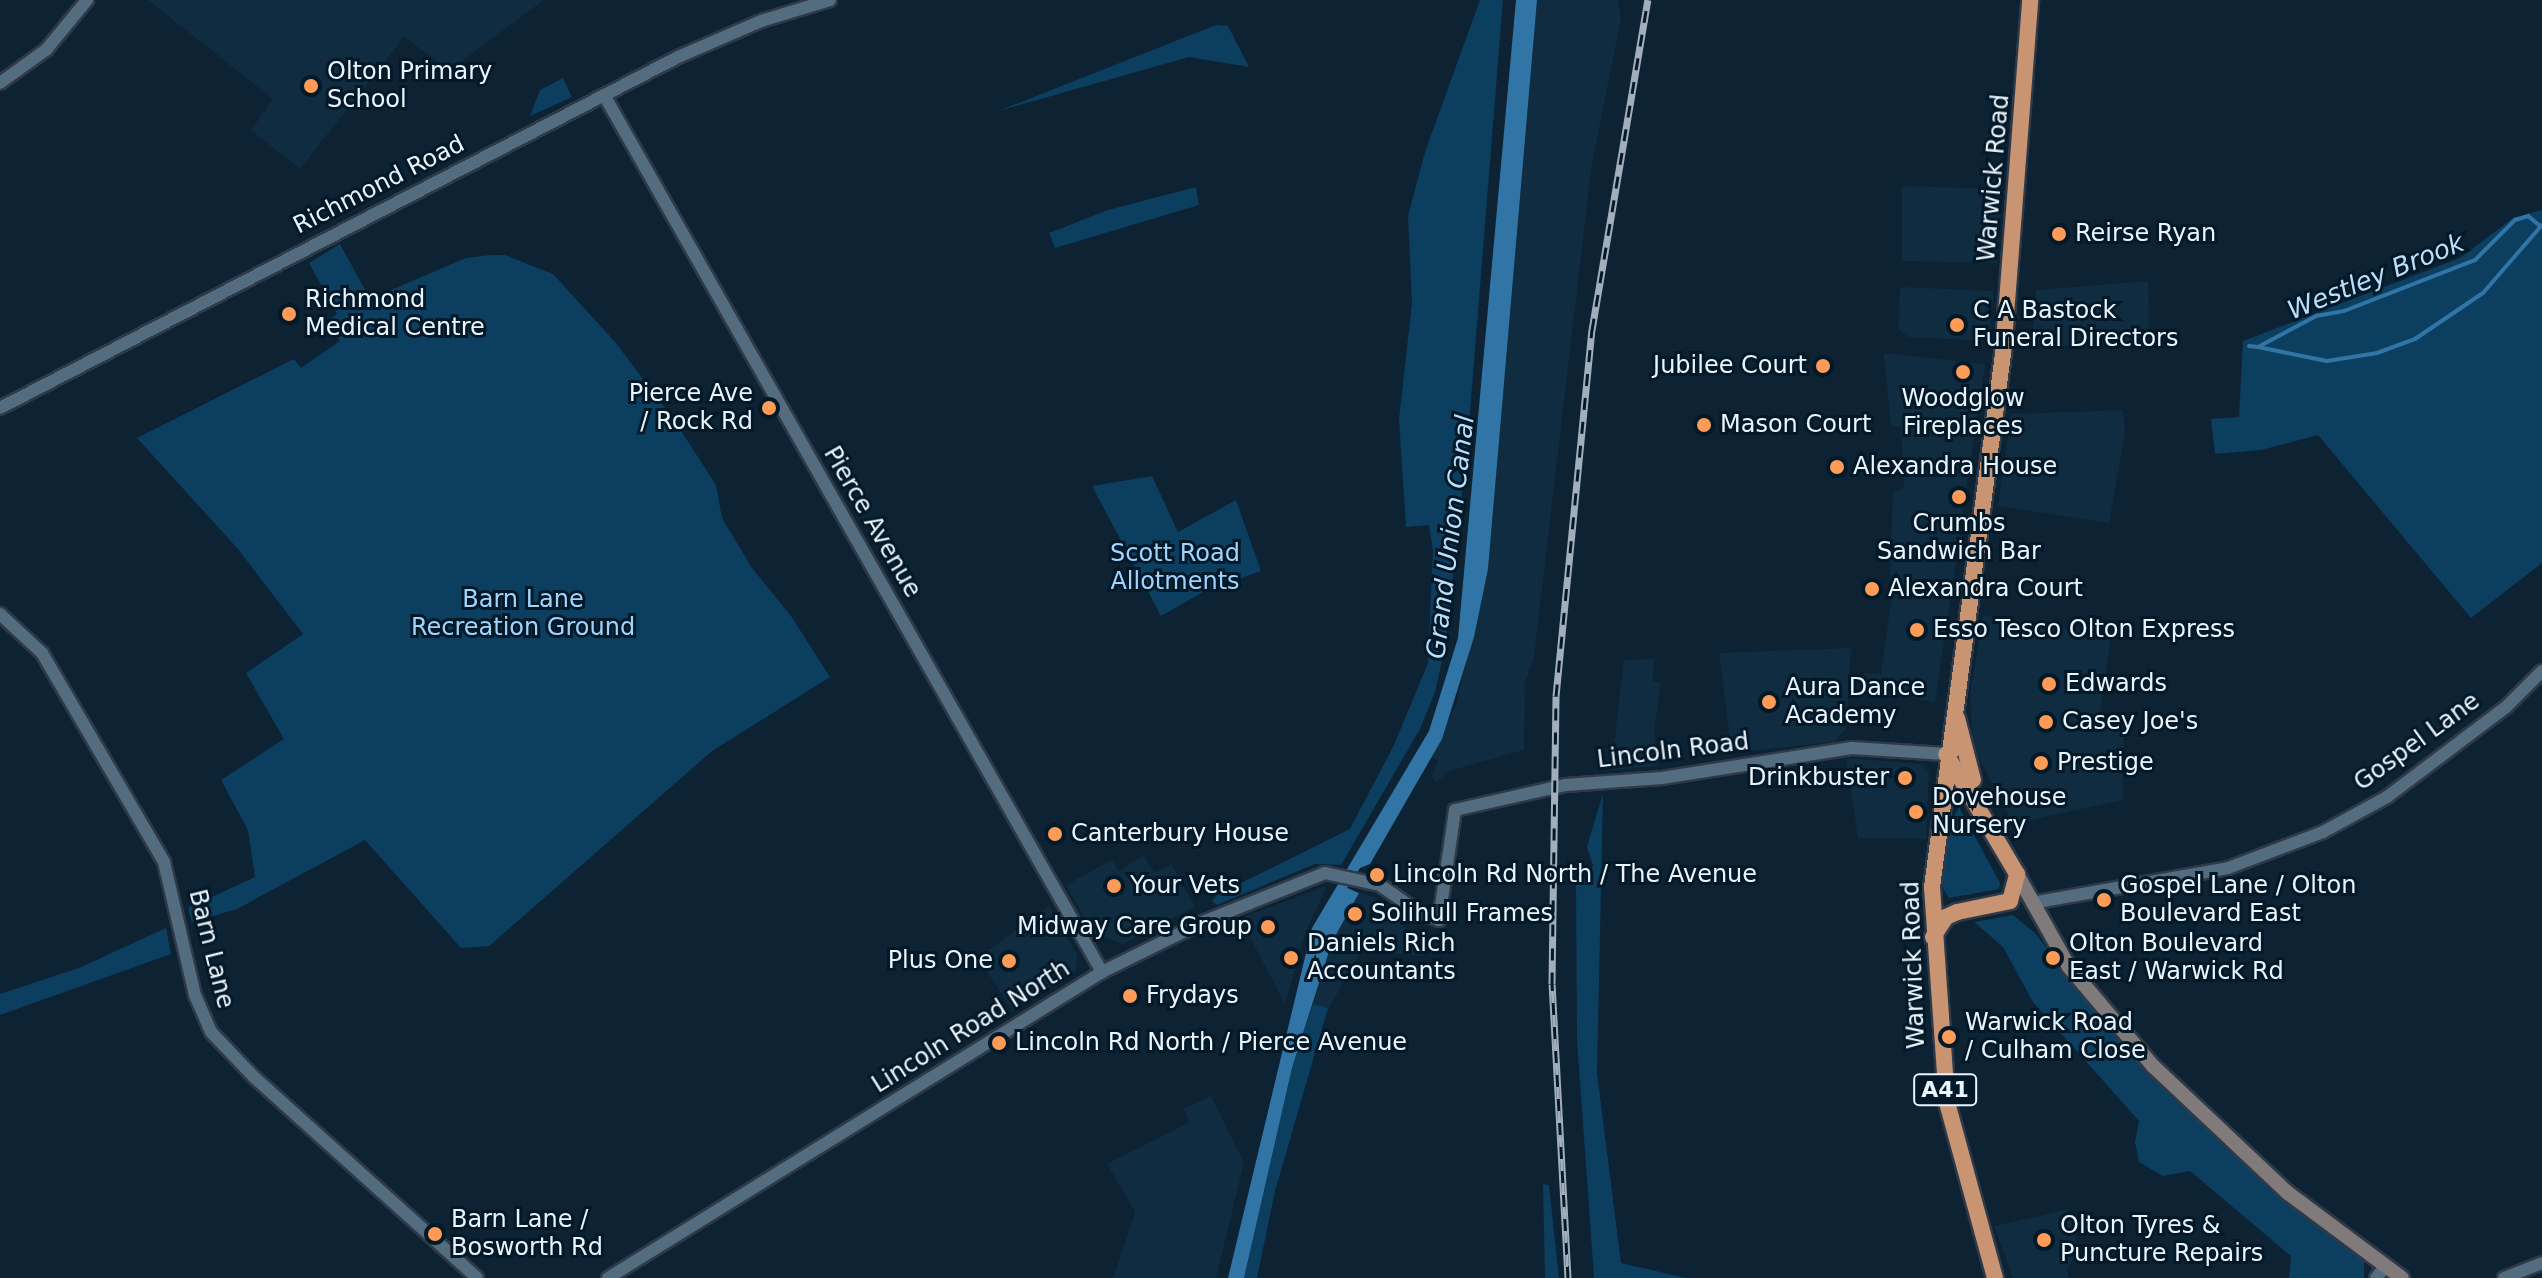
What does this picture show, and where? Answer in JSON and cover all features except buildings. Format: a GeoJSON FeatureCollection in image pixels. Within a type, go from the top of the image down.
{"type":"FeatureCollection","features":[{"type":"Feature","properties":{"kind":"highway","name":"Warwick Road"},"geometry":{"type":"LineString","coordinates":[[1995,1278],[1947,1102],[1933,939],[1932,887],[1954,693],[2003,354],[2030,0]]}},
{"type":"Feature","properties":{"kind":"highway","name":"Warwick Road"},"geometry":{"type":"LineString","coordinates":[[1954,693],[1968,768],[1991,824]]}},
{"type":"Feature","properties":{"kind":"highway","name":"A41"},"geometry":{"type":"LineString","coordinates":[[1946,754],[1991,824],[2017,874]]}},
{"type":"Feature","properties":{"kind":"highway"},"geometry":{"type":"LineString","coordinates":[[1943,797],[1955,784],[1969,787]]}},
{"type":"Feature","properties":{"kind":"highway"},"geometry":{"type":"LineString","coordinates":[[1933,939],[1946,917],[2010,901],[2017,874]]}},
{"type":"Feature","properties":{"kind":"highway"},"geometry":{"type":"LineString","coordinates":[[1932,887],[1957,912]]}},
{"type":"Feature","properties":{"kind":"main road"},"geometry":{"type":"LineString","coordinates":[[2017,874],[2069,967],[2153,1066],[2288,1193],[2380,1272],[2402,1278]]}},
{"type":"Feature","properties":{"kind":"main road"},"geometry":{"type":"LineString","coordinates":[[2010,901],[2032,903]]}},
{"type":"Feature","properties":{"kind":"street"},"geometry":{"type":"LineString","coordinates":[[0,83],[46,50],[87,0]]}},
{"type":"Feature","properties":{"kind":"street","name":"Richmond Road"},"geometry":{"type":"LineString","coordinates":[[0,408],[604,95],[761,21],[830,0]]}},
{"type":"Feature","properties":{"kind":"street","name":"Pierce Avenue"},"geometry":{"type":"LineString","coordinates":[[604,95],[1102,972]]}},
{"type":"Feature","properties":{"kind":"street","name":"Barn Lane"},"geometry":{"type":"LineString","coordinates":[[0,614],[42,653],[164,862],[195,995],[211,1032],[266,1088],[477,1278]]}},
{"type":"Feature","properties":{"kind":"street","name":"Gospel Lane"},"geometry":{"type":"LineString","coordinates":[[2032,903],[2228,868],[2323,832],[2387,797],[2506,707],[2542,671]]}},
{"type":"Feature","properties":{"kind":"street","name":"Lincoln Road"},"geometry":{"type":"LineString","coordinates":[[1380,885],[1420,913],[1439,920],[1455,810],[1566,785],[1662,778],[1852,748],[1946,754]]}},
{"type":"Feature","properties":{"kind":"street","name":"Lincoln Road North"},"geometry":{"type":"LineString","coordinates":[[608,1278],[1102,972],[1205,921],[1325,873],[1380,885]]}},
{"type":"Feature","properties":{"kind":"street"},"geometry":{"type":"LineString","coordinates":[[2504,1278],[2542,1263]]}},
{"type":"Feature","properties":{"kind":"shaded area","name":"Olton Primary School"},"geometry":{"type":"Polygon","coordinates":[[[148,0],[544,0],[450,70],[404,37],[300,169],[251,130],[273,99],[148,0]]]}},
{"type":"Feature","properties":{"kind":"shaded area"},"geometry":{"type":"Polygon","coordinates":[[[1516,0],[1537,0],[1488,569],[1474,637],[1442,739],[1370,864],[1360,868],[1347,888],[1359,893],[1332,942],[1292,1068],[1244,1278],[1228,1278],[1312,928],[1429,731],[1458,638],[1516,0]]]}},
{"type":"Feature","properties":{"kind":"shaded area"},"geometry":{"type":"Polygon","coordinates":[[[1537,0],[1618,0],[1621,18],[1592,163],[1534,657],[1525,683],[1524,750],[1449,771],[1436,782],[1432,777],[1438,761],[1431,757],[1456,705],[1488,569],[1537,0]]]}},
{"type":"Feature","properties":{"kind":"shaded area"},"geometry":{"type":"Polygon","coordinates":[[[1902,186],[2003,189],[1997,263],[1902,261],[1902,186]]]}},
{"type":"Feature","properties":{"kind":"shaded area"},"geometry":{"type":"Polygon","coordinates":[[[2148,281],[2150,344],[2032,345],[2036,290],[2148,281]]]}},
{"type":"Feature","properties":{"kind":"shaded area"},"geometry":{"type":"Polygon","coordinates":[[[1900,287],[1994,291],[1989,341],[1908,337],[1898,329],[1900,287]]]}},
{"type":"Feature","properties":{"kind":"shaded area"},"geometry":{"type":"Polygon","coordinates":[[[1884,353],[1985,364],[1935,703],[1892,692],[1889,699],[1863,695],[1864,673],[1881,674],[1894,580],[1890,578],[1893,492],[1904,488],[1901,427],[1891,426],[1884,353]]]}},
{"type":"Feature","properties":{"kind":"shaded area"},"geometry":{"type":"Polygon","coordinates":[[[2123,410],[2125,433],[2109,523],[1998,506],[2011,414],[2123,410]]]}},
{"type":"Feature","properties":{"kind":"shaded area"},"geometry":{"type":"Polygon","coordinates":[[[1983,615],[2111,636],[2099,721],[2124,726],[2123,800],[2013,824],[1973,746],[1970,692],[1983,615]]]}},
{"type":"Feature","properties":{"kind":"shaded area"},"geometry":{"type":"Polygon","coordinates":[[[1851,648],[1846,729],[1834,742],[1732,753],[1719,653],[1851,648]]]}},
{"type":"Feature","properties":{"kind":"shaded area"},"geometry":{"type":"Polygon","coordinates":[[[1655,659],[1652,681],[1661,683],[1654,733],[1658,766],[1611,770],[1624,660],[1655,659]]]}},
{"type":"Feature","properties":{"kind":"shaded area"},"geometry":{"type":"Polygon","coordinates":[[[1846,758],[1921,764],[1929,772],[1926,839],[1858,838],[1846,758]]]}},
{"type":"Feature","properties":{"kind":"shaded area"},"geometry":{"type":"Polygon","coordinates":[[[1144,855],[1154,873],[1171,864],[1195,907],[1123,944],[1094,934],[1066,885],[1112,860],[1119,871],[1144,855]]]}},
{"type":"Feature","properties":{"kind":"shaded area"},"geometry":{"type":"Polygon","coordinates":[[[1327,886],[1306,931],[1285,1004],[1240,918],[1327,886]]]}},
{"type":"Feature","properties":{"kind":"shaded area"},"geometry":{"type":"Polygon","coordinates":[[[1359,893],[1375,897],[1422,947],[1422,956],[1361,951],[1329,1008],[1313,1004],[1332,942],[1359,893]]]}},
{"type":"Feature","properties":{"kind":"shaded area"},"geometry":{"type":"Polygon","coordinates":[[[1049,906],[1077,955],[1076,970],[1013,1011],[978,958],[1049,906]]]}},
{"type":"Feature","properties":{"kind":"shaded area"},"geometry":{"type":"Polygon","coordinates":[[[1211,1096],[1244,1163],[1216,1278],[1113,1278],[1135,1212],[1107,1164],[1190,1122],[1183,1109],[1211,1096]]]}},
{"type":"Feature","properties":{"kind":"shaded area"},"geometry":{"type":"Polygon","coordinates":[[[2069,1209],[2078,1251],[2067,1269],[2068,1278],[2013,1278],[1994,1226],[2069,1209]]]}},
{"type":"Feature","properties":{"kind":"green space"},"geometry":{"type":"Polygon","coordinates":[[[1480,0],[1503,0],[1468,437],[1445,648],[1435,692],[1420,729],[1341,865],[1315,864],[1217,905],[1212,901],[1217,895],[1350,829],[1394,745],[1428,663],[1433,551],[1429,525],[1406,527],[1399,419],[1412,303],[1408,216],[1425,152],[1480,0]]]}},
{"type":"Feature","properties":{"kind":"green space"},"geometry":{"type":"Polygon","coordinates":[[[1216,25],[1228,26],[1249,67],[1189,57],[998,111],[1216,25]]]}},
{"type":"Feature","properties":{"kind":"green space"},"geometry":{"type":"Polygon","coordinates":[[[563,78],[572,97],[530,116],[540,90],[563,78]]]}},
{"type":"Feature","properties":{"kind":"green space"},"geometry":{"type":"Polygon","coordinates":[[[1196,187],[1199,205],[1055,248],[1049,233],[1108,210],[1196,187]]]}},
{"type":"Feature","properties":{"kind":"green space"},"geometry":{"type":"Polygon","coordinates":[[[2542,210],[2542,563],[2471,618],[2318,435],[2261,450],[2215,454],[2211,419],[2239,417],[2243,341],[2460,258],[2513,218],[2542,210]]]}},
{"type":"Feature","properties":{"kind":"green space","name":"Barn Lane Recreation Ground"},"geometry":{"type":"Polygon","coordinates":[[[340,244],[370,299],[466,258],[505,255],[553,274],[616,343],[676,423],[716,485],[722,518],[752,568],[791,616],[830,677],[712,751],[489,946],[461,948],[365,840],[237,909],[192,922],[188,908],[255,877],[248,830],[221,780],[284,739],[246,673],[303,634],[238,549],[137,438],[294,359],[301,368],[340,341],[329,319],[337,314],[309,263],[340,244]]]}},
{"type":"Feature","properties":{"kind":"green space","name":"Scott Road Allotments"},"geometry":{"type":"Polygon","coordinates":[[[1152,476],[1178,532],[1236,500],[1261,571],[1205,591],[1161,616],[1092,486],[1152,476]]]}},
{"type":"Feature","properties":{"kind":"green space"},"geometry":{"type":"Polygon","coordinates":[[[1603,793],[1597,1073],[1621,1263],[1686,1278],[1594,1278],[1577,1041],[1576,882],[1588,877],[1593,866],[1587,847],[1603,793]]]}},
{"type":"Feature","properties":{"kind":"green space"},"geometry":{"type":"Polygon","coordinates":[[[1959,807],[2000,883],[1999,889],[1949,898],[1942,887],[1947,830],[1959,807]]]}},
{"type":"Feature","properties":{"kind":"green space"},"geometry":{"type":"Polygon","coordinates":[[[2013,915],[2035,933],[2111,1032],[2168,1091],[2305,1216],[2364,1259],[2364,1278],[2289,1278],[2291,1256],[2190,1171],[2163,1176],[2139,1162],[2135,1142],[2139,1121],[2033,1002],[2003,947],[1974,922],[2013,915]]]}},
{"type":"Feature","properties":{"kind":"green space"},"geometry":{"type":"Polygon","coordinates":[[[166,928],[171,954],[0,1015],[0,994],[79,968],[166,928]]]}},
{"type":"Feature","properties":{"kind":"green space"},"geometry":{"type":"Polygon","coordinates":[[[1313,1004],[1328,1008],[1275,1191],[1257,1278],[1244,1278],[1292,1068],[1313,1004]]]}},
{"type":"Feature","properties":{"kind":"green space"},"geometry":{"type":"Polygon","coordinates":[[[1543,1184],[1549,1185],[1559,1278],[1545,1278],[1543,1184]]]}},
{"type":"Feature","properties":{"kind":"waterway","name":"Westley Brook"},"geometry":{"type":"LineString","coordinates":[[2249,346],[2258,347],[2316,316],[2344,311],[2475,260],[2515,220],[2528,216],[2540,226]]}},
{"type":"Feature","properties":{"kind":"waterway","name":"Westley Brook"},"geometry":{"type":"LineString","coordinates":[[2258,347],[2327,361],[2377,353],[2415,339],[2483,293],[2542,225]]}},
{"type":"Feature","properties":{"kind":"railway"},"geometry":{"type":"LineString","coordinates":[[1568,1278],[1552,984],[1556,696],[1592,330],[1648,0]]}},
{"type":"Feature","properties":{"kind":"place","name":"Olton Primary School"},"geometry":{"type":"Point","coordinates":[311,86]}},
{"type":"Feature","properties":{"kind":"place","name":"Reirse Ryan"},"geometry":{"type":"Point","coordinates":[2059,234]}},
{"type":"Feature","properties":{"kind":"place","name":"Richmond Medical Centre"},"geometry":{"type":"Point","coordinates":[289,314]}},
{"type":"Feature","properties":{"kind":"place","name":"C A Bastock Funeral Directors"},"geometry":{"type":"Point","coordinates":[1957,325]}},
{"type":"Feature","properties":{"kind":"place","name":"Jubilee Court"},"geometry":{"type":"Point","coordinates":[1823,366]}},
{"type":"Feature","properties":{"kind":"place","name":"Woodglow Fireplaces"},"geometry":{"type":"Point","coordinates":[1963,372]}},
{"type":"Feature","properties":{"kind":"place","name":"Pierce Ave / Rock Rd"},"geometry":{"type":"Point","coordinates":[769,408]}},
{"type":"Feature","properties":{"kind":"place","name":"Mason Court"},"geometry":{"type":"Point","coordinates":[1704,425]}},
{"type":"Feature","properties":{"kind":"place","name":"Alexandra House"},"geometry":{"type":"Point","coordinates":[1837,467]}},
{"type":"Feature","properties":{"kind":"place","name":"Crumbs Sandwich Bar"},"geometry":{"type":"Point","coordinates":[1959,497]}},
{"type":"Feature","properties":{"kind":"place","name":"Alexandra Court"},"geometry":{"type":"Point","coordinates":[1872,589]}},
{"type":"Feature","properties":{"kind":"place","name":"Esso Tesco Olton Express"},"geometry":{"type":"Point","coordinates":[1917,630]}},
{"type":"Feature","properties":{"kind":"place","name":"Edwards"},"geometry":{"type":"Point","coordinates":[2049,684]}},
{"type":"Feature","properties":{"kind":"place","name":"Aura Dance Academy"},"geometry":{"type":"Point","coordinates":[1769,702]}},
{"type":"Feature","properties":{"kind":"place","name":"Casey Joe's"},"geometry":{"type":"Point","coordinates":[2046,722]}},
{"type":"Feature","properties":{"kind":"place","name":"Prestige"},"geometry":{"type":"Point","coordinates":[2041,763]}},
{"type":"Feature","properties":{"kind":"place","name":"Drinkbuster"},"geometry":{"type":"Point","coordinates":[1905,778]}},
{"type":"Feature","properties":{"kind":"place","name":"Dovehouse Nursery"},"geometry":{"type":"Point","coordinates":[1916,812]}},
{"type":"Feature","properties":{"kind":"place","name":"Canterbury House"},"geometry":{"type":"Point","coordinates":[1055,834]}},
{"type":"Feature","properties":{"kind":"place","name":"Lincoln Rd North / The Avenue"},"geometry":{"type":"Point","coordinates":[1377,875]}},
{"type":"Feature","properties":{"kind":"place","name":"Your Vets"},"geometry":{"type":"Point","coordinates":[1114,886]}},
{"type":"Feature","properties":{"kind":"place","name":"Gospel Lane / Olton Boulevard East"},"geometry":{"type":"Point","coordinates":[2104,900]}},
{"type":"Feature","properties":{"kind":"place","name":"Solihull Frames"},"geometry":{"type":"Point","coordinates":[1355,914]}},
{"type":"Feature","properties":{"kind":"place","name":"Midway Care Group"},"geometry":{"type":"Point","coordinates":[1268,927]}},
{"type":"Feature","properties":{"kind":"place","name":"Daniels Rich Accountants"},"geometry":{"type":"Point","coordinates":[1291,958]}},
{"type":"Feature","properties":{"kind":"place","name":"Olton Boulevard East / Warwick Rd"},"geometry":{"type":"Point","coordinates":[2053,958]}},
{"type":"Feature","properties":{"kind":"place","name":"Plus One"},"geometry":{"type":"Point","coordinates":[1009,961]}},
{"type":"Feature","properties":{"kind":"place","name":"Frydays"},"geometry":{"type":"Point","coordinates":[1130,996]}},
{"type":"Feature","properties":{"kind":"place","name":"Warwick Road / Culham Close"},"geometry":{"type":"Point","coordinates":[1949,1037]}},
{"type":"Feature","properties":{"kind":"place","name":"Lincoln Rd North / Pierce Avenue"},"geometry":{"type":"Point","coordinates":[999,1043]}},
{"type":"Feature","properties":{"kind":"place","name":"Barn Lane / Bosworth Rd"},"geometry":{"type":"Point","coordinates":[435,1234]}},
{"type":"Feature","properties":{"kind":"place","name":"Olton Tyres & Puncture Repairs"},"geometry":{"type":"Point","coordinates":[2044,1240]}},
{"type":"Feature","properties":{"kind":"water label","name":"Grand Union Canal"},"geometry":{"type":"Point","coordinates":[1451,537]}}]}
